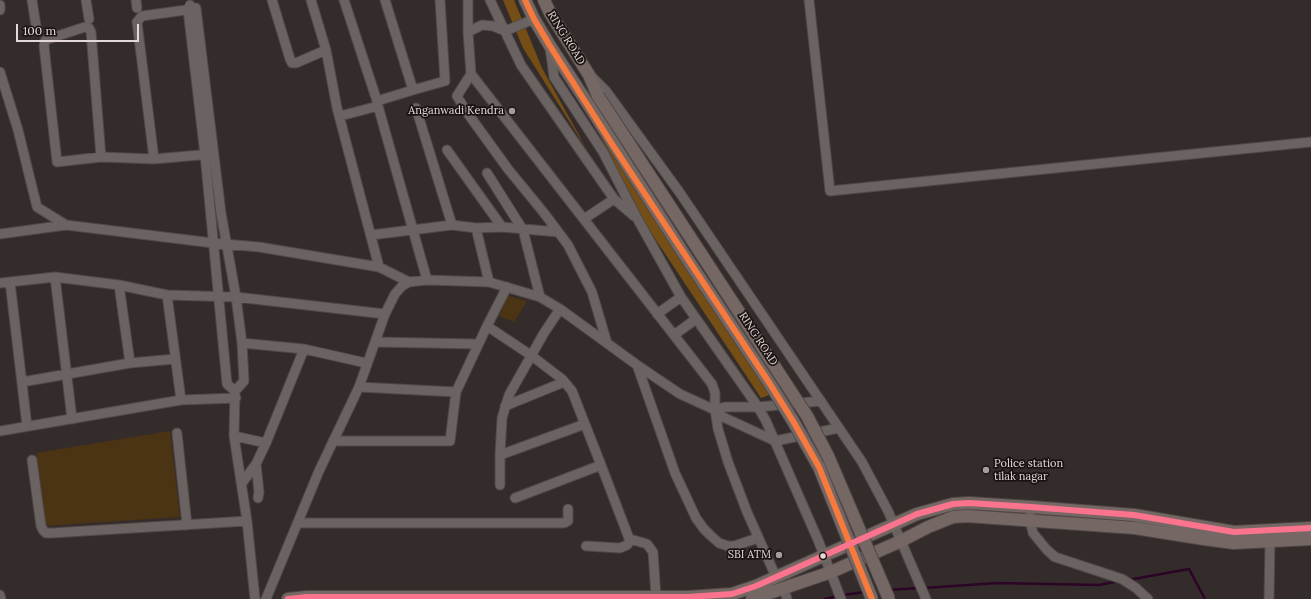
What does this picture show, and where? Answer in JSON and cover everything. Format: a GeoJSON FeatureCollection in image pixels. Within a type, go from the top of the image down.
{"type":"FeatureCollection","features":[{"type":"Feature","properties":{"kind":"main road","name":"RING ROAD"},"geometry":{"type":"LineString","coordinates":[[525,0],[550,46],[793,421],[819,467],[872,599]]}},
{"type":"Feature","properties":{"kind":"main road","name":"RING ROAD"},"geometry":{"type":"LineString","coordinates":[[544,0],[550,13],[589,75],[598,96],[808,416],[828,456],[889,599]]}},
{"type":"Feature","properties":{"kind":"main road"},"geometry":{"type":"LineString","coordinates":[[288,599],[307,597],[688,597],[732,594],[756,586],[917,514],[953,504],[969,503],[1134,515],[1234,532],[1311,528]]}},
{"type":"Feature","properties":{"kind":"main road"},"geometry":{"type":"LineString","coordinates":[[752,599],[786,594],[831,572],[902,541],[935,523],[953,517],[967,516],[1135,528],[1204,539],[1234,542],[1311,538]]}},
{"type":"Feature","properties":{"kind":"street"},"geometry":{"type":"LineString","coordinates":[[32,0],[36,26]]}},
{"type":"Feature","properties":{"kind":"street"},"geometry":{"type":"LineString","coordinates":[[86,0],[89,19]]}},
{"type":"Feature","properties":{"kind":"street"},"geometry":{"type":"LineString","coordinates":[[272,0],[292,63],[296,63],[326,50]]}},
{"type":"Feature","properties":{"kind":"street"},"geometry":{"type":"LineString","coordinates":[[311,0],[326,50],[340,116],[379,267]]}},
{"type":"Feature","properties":{"kind":"street"},"geometry":{"type":"LineString","coordinates":[[344,0],[377,101],[445,81],[440,0]]}},
{"type":"Feature","properties":{"kind":"street"},"geometry":{"type":"LineString","coordinates":[[385,0],[413,90]]}},
{"type":"Feature","properties":{"kind":"street"},"geometry":{"type":"LineString","coordinates":[[468,0],[468,32],[471,74],[712,384],[715,393],[715,410],[718,429],[728,462],[758,538],[776,577]]}},
{"type":"Feature","properties":{"kind":"street"},"geometry":{"type":"LineString","coordinates":[[490,0],[521,65],[614,199],[636,218]]}},
{"type":"Feature","properties":{"kind":"street"},"geometry":{"type":"LineString","coordinates":[[809,0],[830,191],[1311,142]]}},
{"type":"Feature","properties":{"kind":"street"},"geometry":{"type":"LineString","coordinates":[[0,5],[0,10]]}},
{"type":"Feature","properties":{"kind":"street"},"geometry":{"type":"LineString","coordinates":[[154,159],[137,22],[142,16],[190,6],[210,154],[236,297],[242,343],[244,381],[236,395],[234,436],[247,521],[255,599]]}},
{"type":"Feature","properties":{"kind":"street"},"geometry":{"type":"LineString","coordinates":[[468,32],[482,25],[493,26],[505,31],[534,19]]}},
{"type":"Feature","properties":{"kind":"street"},"geometry":{"type":"LineString","coordinates":[[101,157],[91,32],[89,28],[85,27],[45,41],[44,46],[57,162],[101,157],[154,159],[210,154]]}},
{"type":"Feature","properties":{"kind":"street"},"geometry":{"type":"LineString","coordinates":[[550,46],[554,77],[603,152],[636,218],[681,297],[758,407],[775,440],[825,556],[839,595]]}},
{"type":"Feature","properties":{"kind":"street"},"geometry":{"type":"LineString","coordinates":[[0,72],[18,130],[37,207],[66,225]]}},
{"type":"Feature","properties":{"kind":"street"},"geometry":{"type":"LineString","coordinates":[[471,74],[457,96],[466,111],[508,169],[568,245],[592,292],[607,343]]}},
{"type":"Feature","properties":{"kind":"street"},"geometry":{"type":"LineString","coordinates":[[589,75],[606,92],[671,180],[862,462],[895,525],[925,596]]}},
{"type":"Feature","properties":{"kind":"street"},"geometry":{"type":"LineString","coordinates":[[340,116],[378,106],[427,280]]}},
{"type":"Feature","properties":{"kind":"street"},"geometry":{"type":"LineString","coordinates":[[416,108],[452,225]]}},
{"type":"Feature","properties":{"kind":"street"},"geometry":{"type":"LineString","coordinates":[[447,150],[502,227]]}},
{"type":"Feature","properties":{"kind":"street"},"geometry":{"type":"LineString","coordinates":[[210,154],[210,212],[226,384],[236,395]]}},
{"type":"Feature","properties":{"kind":"street"},"geometry":{"type":"LineString","coordinates":[[487,173],[523,230],[540,297]]}},
{"type":"Feature","properties":{"kind":"street"},"geometry":{"type":"LineString","coordinates":[[584,219],[614,199]]}},
{"type":"Feature","properties":{"kind":"street"},"geometry":{"type":"LineString","coordinates":[[210,212],[221,213]]}},
{"type":"Feature","properties":{"kind":"street"},"geometry":{"type":"LineString","coordinates":[[0,234],[66,225],[213,243],[259,247],[379,267],[408,282]]}},
{"type":"Feature","properties":{"kind":"street"},"geometry":{"type":"LineString","coordinates":[[371,235],[452,225],[476,228],[502,227],[558,232]]}},
{"type":"Feature","properties":{"kind":"street"},"geometry":{"type":"LineString","coordinates":[[476,228],[489,282]]}},
{"type":"Feature","properties":{"kind":"street"},"geometry":{"type":"LineString","coordinates":[[0,283],[55,277],[119,285],[167,295],[236,297],[385,314]]}},
{"type":"Feature","properties":{"kind":"street"},"geometry":{"type":"LineString","coordinates":[[55,277],[72,418]]}},
{"type":"Feature","properties":{"kind":"street"},"geometry":{"type":"LineString","coordinates":[[266,599],[318,471],[359,388],[366,364],[385,314],[395,294],[408,282],[427,280],[489,282],[540,297],[560,309],[680,394],[715,410],[723,417],[775,440],[839,428]]}},
{"type":"Feature","properties":{"kind":"street"},"geometry":{"type":"LineString","coordinates":[[10,282],[27,426]]}},
{"type":"Feature","properties":{"kind":"street"},"geometry":{"type":"LineString","coordinates":[[119,285],[130,364]]}},
{"type":"Feature","properties":{"kind":"street"},"geometry":{"type":"LineString","coordinates":[[333,441],[450,441],[456,392],[507,287]]}},
{"type":"Feature","properties":{"kind":"street"},"geometry":{"type":"LineString","coordinates":[[167,295],[181,400]]}},
{"type":"Feature","properties":{"kind":"street"},"geometry":{"type":"LineString","coordinates":[[657,314],[681,297]]}},
{"type":"Feature","properties":{"kind":"street"},"geometry":{"type":"LineString","coordinates":[[500,485],[502,418],[505,406],[544,333],[560,309]]}},
{"type":"Feature","properties":{"kind":"street"},"geometry":{"type":"LineString","coordinates":[[674,335],[696,319]]}},
{"type":"Feature","properties":{"kind":"street"},"geometry":{"type":"LineString","coordinates":[[487,326],[532,356],[564,382],[572,391],[630,539],[627,545],[620,548],[586,546]]}},
{"type":"Feature","properties":{"kind":"street"},"geometry":{"type":"LineString","coordinates":[[375,342],[478,344]]}},
{"type":"Feature","properties":{"kind":"street"},"geometry":{"type":"LineString","coordinates":[[242,343],[304,349],[366,364]]}},
{"type":"Feature","properties":{"kind":"street"},"geometry":{"type":"LineString","coordinates":[[242,483],[256,464],[266,443],[304,349]]}},
{"type":"Feature","properties":{"kind":"street"},"geometry":{"type":"LineString","coordinates":[[22,382],[130,364],[175,359]]}},
{"type":"Feature","properties":{"kind":"street"},"geometry":{"type":"LineString","coordinates":[[637,365],[675,473],[696,518],[710,535],[720,543],[728,546],[734,546],[758,538]]}},
{"type":"Feature","properties":{"kind":"street"},"geometry":{"type":"LineString","coordinates":[[505,406],[564,382]]}},
{"type":"Feature","properties":{"kind":"street"},"geometry":{"type":"LineString","coordinates":[[359,388],[456,392]]}},
{"type":"Feature","properties":{"kind":"street"},"geometry":{"type":"LineString","coordinates":[[0,431],[181,400],[236,395]]}},
{"type":"Feature","properties":{"kind":"street"},"geometry":{"type":"LineString","coordinates":[[715,410],[725,407],[758,407],[821,401]]}},
{"type":"Feature","properties":{"kind":"street"},"geometry":{"type":"LineString","coordinates":[[500,455],[585,424]]}},
{"type":"Feature","properties":{"kind":"street"},"geometry":{"type":"LineString","coordinates":[[177,433],[187,525]]}},
{"type":"Feature","properties":{"kind":"street"},"geometry":{"type":"LineString","coordinates":[[234,436],[266,443]]}},
{"type":"Feature","properties":{"kind":"street"},"geometry":{"type":"LineString","coordinates":[[32,460],[41,526],[46,532],[52,533],[247,521]]}},
{"type":"Feature","properties":{"kind":"street"},"geometry":{"type":"LineString","coordinates":[[256,464],[258,498]]}},
{"type":"Feature","properties":{"kind":"street"},"geometry":{"type":"LineString","coordinates":[[515,498],[600,465]]}},
{"type":"Feature","properties":{"kind":"street"},"geometry":{"type":"LineString","coordinates":[[1031,507],[1030,521],[1033,533],[1055,557],[1122,579],[1136,588],[1148,599]]}},
{"type":"Feature","properties":{"kind":"street"},"geometry":{"type":"LineString","coordinates":[[298,523],[564,523],[568,522],[568,508]]}},
{"type":"Feature","properties":{"kind":"street"},"geometry":{"type":"LineString","coordinates":[[630,539],[647,544],[653,552],[656,597]]}},
{"type":"Feature","properties":{"kind":"street"},"geometry":{"type":"LineString","coordinates":[[1269,599],[1270,541]]}},
{"type":"Feature","properties":{"kind":"street"},"geometry":{"type":"LineString","coordinates":[[0,595],[1,599]]}},
{"type":"Feature","properties":{"kind":"shaded area"},"geometry":{"type":"Polygon","coordinates":[[[503,0],[514,0],[542,68],[586,148],[523,48],[503,0]]]}},
{"type":"Feature","properties":{"kind":"shaded area"},"geometry":{"type":"Polygon","coordinates":[[[594,124],[678,252],[777,392],[761,398],[644,222],[594,124]]]}},
{"type":"Feature","properties":{"kind":"shaded area"},"geometry":{"type":"Polygon","coordinates":[[[508,296],[527,301],[514,322],[499,316],[508,296]]]}},
{"type":"Feature","properties":{"kind":"shaded area"},"geometry":{"type":"Polygon","coordinates":[[[170,431],[180,517],[43,526],[36,453],[170,431]]]}},
{"type":"Feature","properties":{"kind":"waterway"},"geometry":{"type":"LineString","coordinates":[[1128,580],[1189,569],[1205,599]]}},
{"type":"Feature","properties":{"kind":"waterway"},"geometry":{"type":"LineString","coordinates":[[924,588],[997,583],[1099,585],[1119,581]]}},
{"type":"Feature","properties":{"kind":"waterway"},"geometry":{"type":"LineString","coordinates":[[888,590],[919,588]]}},
{"type":"Feature","properties":{"kind":"waterway"},"geometry":{"type":"LineString","coordinates":[[843,595],[865,592]]}},
{"type":"Feature","properties":{"kind":"waterway"},"geometry":{"type":"LineString","coordinates":[[825,599],[838,596]]}},
{"type":"Feature","properties":{"kind":"transit line"},"geometry":{"type":"LineString","coordinates":[[525,0],[550,46],[612,144],[793,421],[819,467],[872,599]]}},
{"type":"Feature","properties":{"kind":"transit line"},"geometry":{"type":"LineString","coordinates":[[288,599],[307,597],[688,597],[732,594],[756,586],[917,514],[953,504],[969,503],[1134,515],[1234,532],[1311,528]]}},
{"type":"Feature","properties":{"kind":"place","name":"Anganwadi Kendra"},"geometry":{"type":"Point","coordinates":[512,111]}},
{"type":"Feature","properties":{"kind":"place","name":"Police station tilak nagar"},"geometry":{"type":"Point","coordinates":[986,470]}},
{"type":"Feature","properties":{"kind":"place","name":"SBI ATM"},"geometry":{"type":"Point","coordinates":[779,555]}}]}
